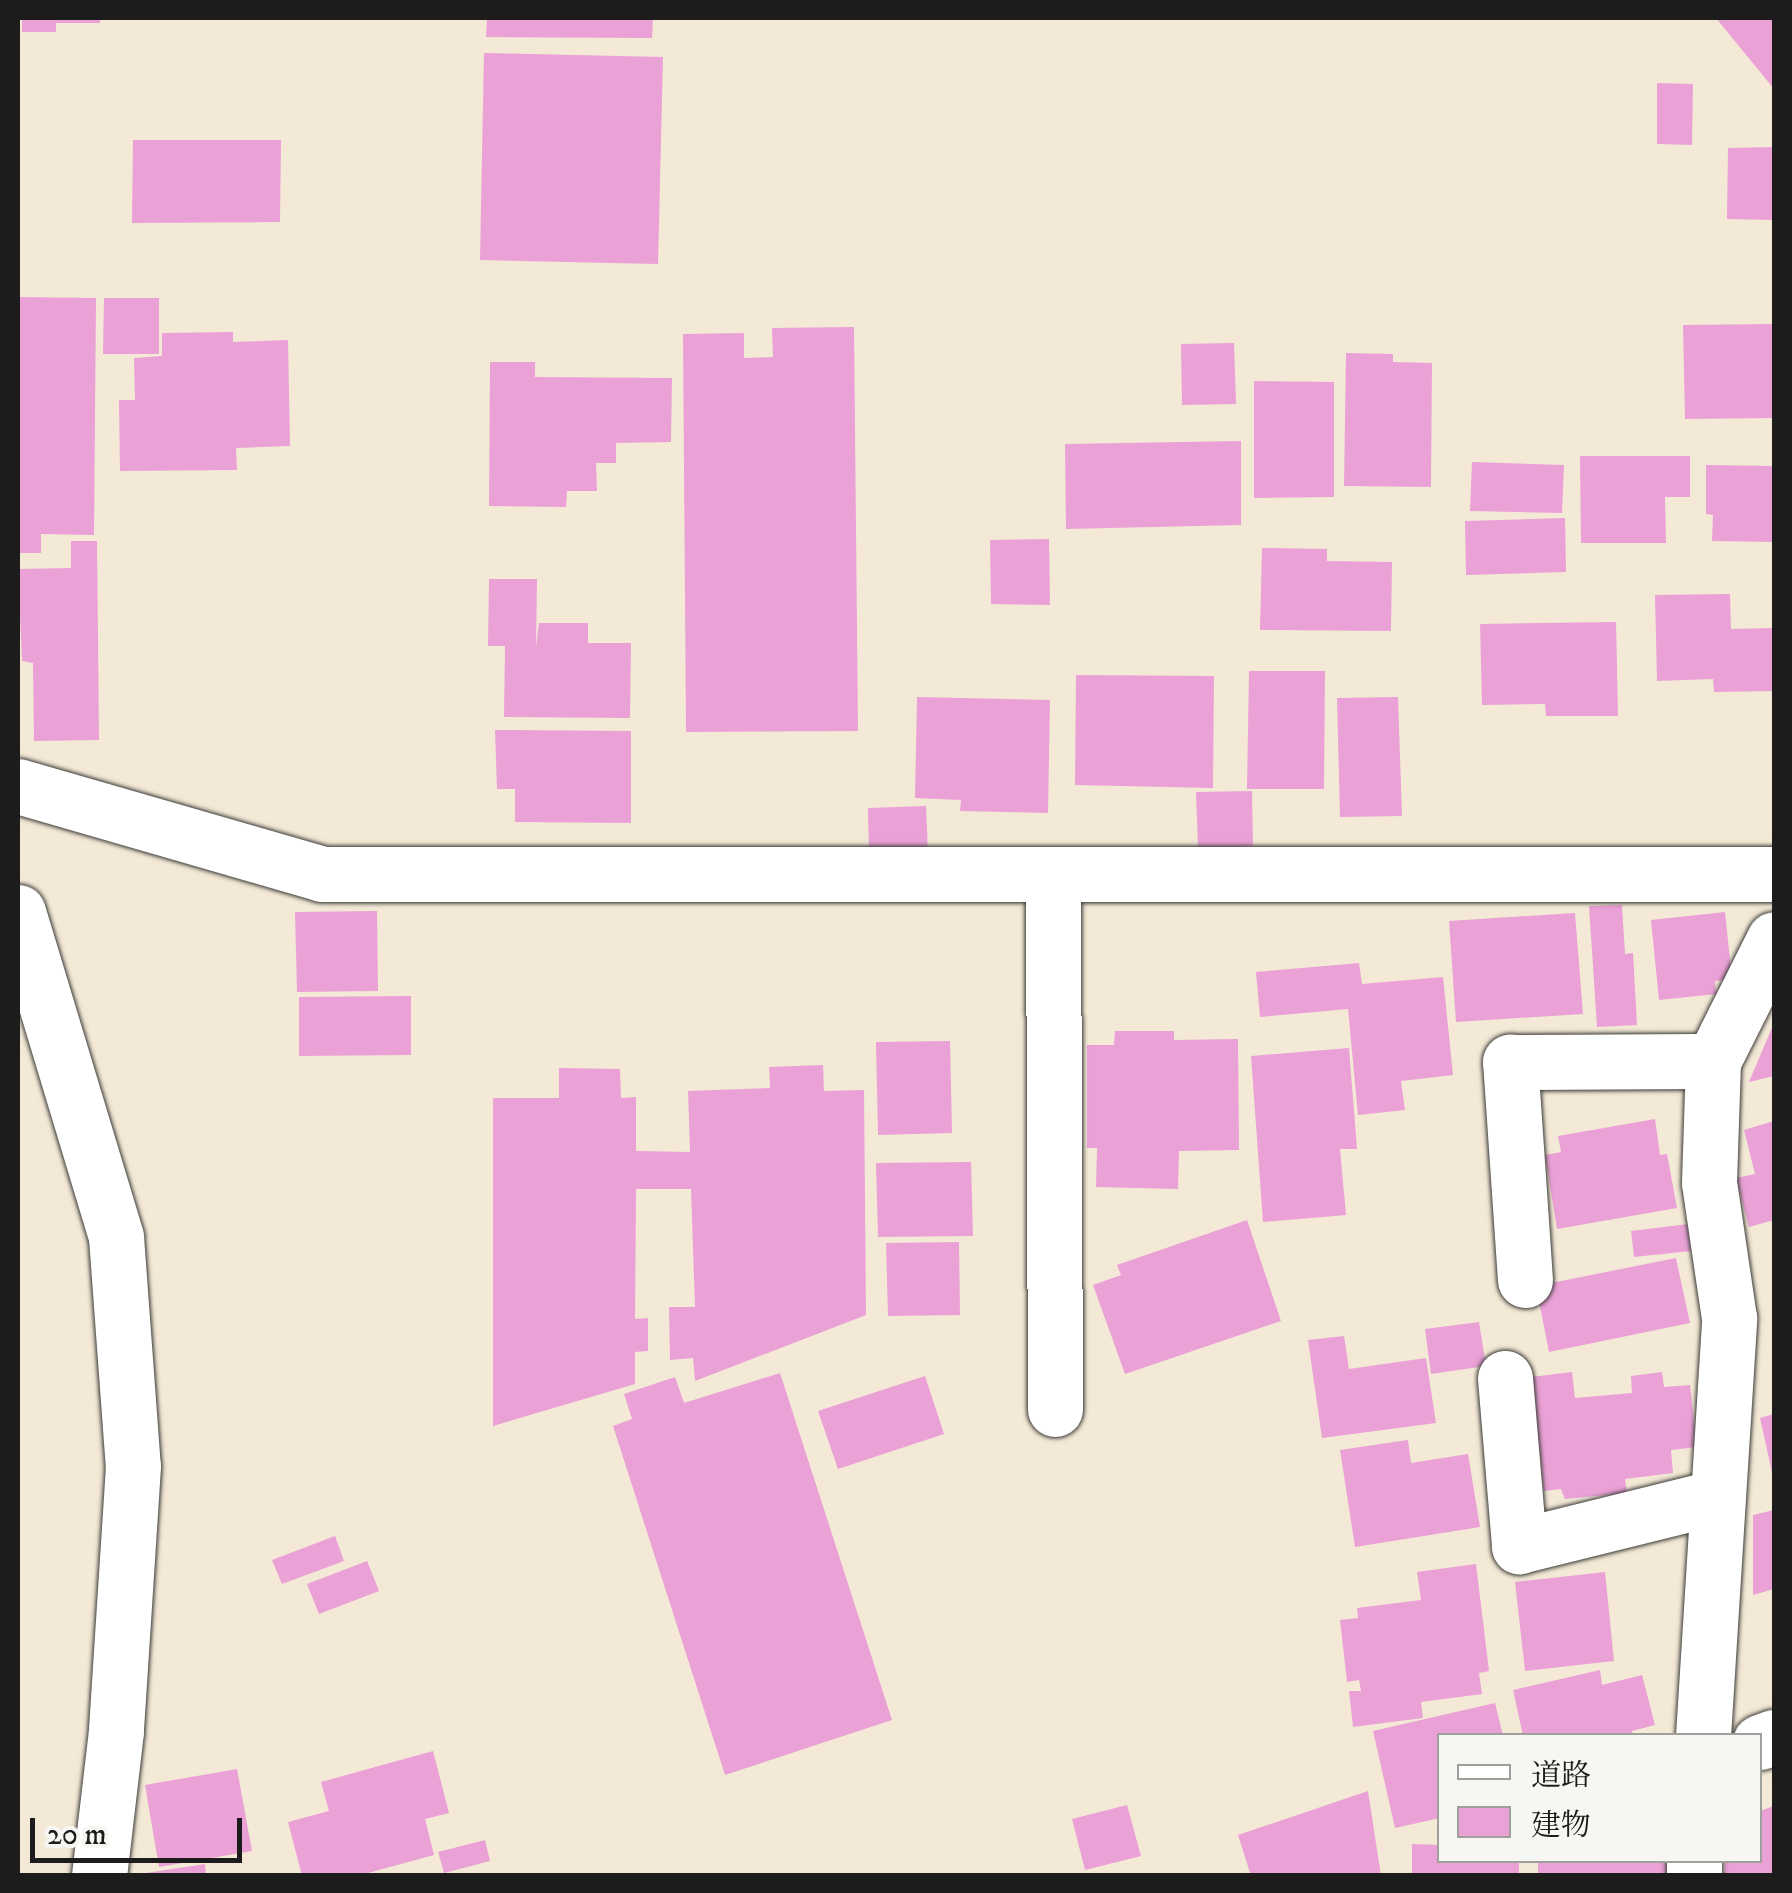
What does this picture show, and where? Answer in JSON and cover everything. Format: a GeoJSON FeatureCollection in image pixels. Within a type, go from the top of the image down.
{"type":"FeatureCollection","features":[{"type":"Feature","properties":{"kind":"street"},"geometry":{"type":"LineString","coordinates":[[18,786],[322,874],[1774,874]]}},
{"type":"Feature","properties":{"kind":"street"},"geometry":{"type":"LineString","coordinates":[[1054,876],[1055,1409]]}},
{"type":"Feature","properties":{"kind":"street"},"geometry":{"type":"LineString","coordinates":[[18,912],[116,1237],[133,1466],[116,1732],[100,1876]]}},
{"type":"Feature","properties":{"kind":"street"},"geometry":{"type":"LineString","coordinates":[[1704,1733],[1729,1318],[1709,1182],[1713,1061],[1774,939]]}},
{"type":"Feature","properties":{"kind":"street"},"geometry":{"type":"LineString","coordinates":[[1525,1280],[1510,1062],[1713,1061]]}},
{"type":"Feature","properties":{"kind":"street"},"geometry":{"type":"LineString","coordinates":[[1506,1378],[1519,1546],[1717,1497]]}},
{"type":"Feature","properties":{"kind":"building"},"geometry":{"type":"Polygon","coordinates":[[[22,18],[100,18],[100,23],[56,23],[56,32],[22,32],[22,18]]]}},
{"type":"Feature","properties":{"kind":"building"},"geometry":{"type":"Polygon","coordinates":[[[487,18],[653,18],[652,38],[486,37],[487,18]]]}},
{"type":"Feature","properties":{"kind":"building"},"geometry":{"type":"Polygon","coordinates":[[[1716,18],[1774,18],[1774,89],[1716,18]]]}},
{"type":"Feature","properties":{"kind":"building"},"geometry":{"type":"Polygon","coordinates":[[[484,53],[663,57],[658,264],[480,260],[484,53]]]}},
{"type":"Feature","properties":{"kind":"building"},"geometry":{"type":"Polygon","coordinates":[[[1657,83],[1693,84],[1692,145],[1657,144],[1657,83]]]}},
{"type":"Feature","properties":{"kind":"building"},"geometry":{"type":"Polygon","coordinates":[[[133,140],[281,140],[280,222],[132,223],[133,140]]]}},
{"type":"Feature","properties":{"kind":"building"},"geometry":{"type":"Polygon","coordinates":[[[1774,147],[1774,220],[1727,219],[1728,148],[1774,147]]]}},
{"type":"Feature","properties":{"kind":"building"},"geometry":{"type":"Polygon","coordinates":[[[18,297],[96,298],[94,535],[41,534],[41,553],[18,553],[18,297]]]}},
{"type":"Feature","properties":{"kind":"building"},"geometry":{"type":"Polygon","coordinates":[[[104,298],[159,298],[159,354],[103,354],[104,298]]]}},
{"type":"Feature","properties":{"kind":"building"},"geometry":{"type":"Polygon","coordinates":[[[1774,324],[1774,418],[1685,419],[1683,325],[1774,324]]]}},
{"type":"Feature","properties":{"kind":"building"},"geometry":{"type":"Polygon","coordinates":[[[854,327],[858,731],[686,732],[683,334],[744,333],[744,358],[773,357],[772,328],[854,327]]]}},
{"type":"Feature","properties":{"kind":"building"},"geometry":{"type":"Polygon","coordinates":[[[233,332],[233,342],[288,340],[290,446],[236,448],[237,470],[120,471],[119,400],[135,400],[134,358],[162,356],[162,333],[233,332]]]}},
{"type":"Feature","properties":{"kind":"building"},"geometry":{"type":"Polygon","coordinates":[[[1234,343],[1236,404],[1182,405],[1181,344],[1234,343]]]}},
{"type":"Feature","properties":{"kind":"building"},"geometry":{"type":"Polygon","coordinates":[[[1346,353],[1393,354],[1393,362],[1432,363],[1431,487],[1344,486],[1346,353]]]}},
{"type":"Feature","properties":{"kind":"building"},"geometry":{"type":"Polygon","coordinates":[[[490,362],[535,362],[535,377],[672,378],[671,442],[616,443],[616,463],[596,463],[597,491],[567,491],[566,507],[489,506],[490,362]]]}},
{"type":"Feature","properties":{"kind":"building"},"geometry":{"type":"Polygon","coordinates":[[[1254,381],[1334,382],[1334,497],[1254,498],[1254,381]]]}},
{"type":"Feature","properties":{"kind":"building"},"geometry":{"type":"Polygon","coordinates":[[[1241,441],[1241,525],[1066,529],[1065,444],[1241,441]]]}},
{"type":"Feature","properties":{"kind":"building"},"geometry":{"type":"Polygon","coordinates":[[[1580,456],[1690,456],[1690,497],[1665,497],[1666,543],[1581,543],[1580,456]]]}},
{"type":"Feature","properties":{"kind":"building"},"geometry":{"type":"Polygon","coordinates":[[[1472,462],[1564,465],[1562,513],[1470,511],[1472,462]]]}},
{"type":"Feature","properties":{"kind":"building"},"geometry":{"type":"Polygon","coordinates":[[[1706,465],[1774,466],[1774,542],[1712,541],[1713,515],[1706,514],[1706,465]]]}},
{"type":"Feature","properties":{"kind":"building"},"geometry":{"type":"Polygon","coordinates":[[[1565,518],[1566,572],[1466,575],[1465,521],[1565,518]]]}},
{"type":"Feature","properties":{"kind":"building"},"geometry":{"type":"Polygon","coordinates":[[[1049,539],[1050,605],[991,604],[990,540],[1049,539]]]}},
{"type":"Feature","properties":{"kind":"building"},"geometry":{"type":"Polygon","coordinates":[[[71,541],[97,541],[99,740],[34,741],[33,663],[22,661],[18,569],[71,568],[71,541]]]}},
{"type":"Feature","properties":{"kind":"building"},"geometry":{"type":"Polygon","coordinates":[[[1262,548],[1327,549],[1327,561],[1392,562],[1391,631],[1260,630],[1262,548]]]}},
{"type":"Feature","properties":{"kind":"building"},"geometry":{"type":"Polygon","coordinates":[[[489,579],[537,579],[536,646],[539,623],[588,623],[588,643],[631,643],[630,718],[504,717],[505,646],[488,646],[489,579]]]}},
{"type":"Feature","properties":{"kind":"building"},"geometry":{"type":"Polygon","coordinates":[[[1730,594],[1731,629],[1774,628],[1774,691],[1714,692],[1713,679],[1657,681],[1655,595],[1730,594]]]}},
{"type":"Feature","properties":{"kind":"building"},"geometry":{"type":"Polygon","coordinates":[[[1616,622],[1618,716],[1546,716],[1545,704],[1482,705],[1480,624],[1616,622]]]}},
{"type":"Feature","properties":{"kind":"building"},"geometry":{"type":"Polygon","coordinates":[[[1249,671],[1325,671],[1324,789],[1247,789],[1249,671]]]}},
{"type":"Feature","properties":{"kind":"building"},"geometry":{"type":"Polygon","coordinates":[[[1076,675],[1214,676],[1213,788],[1075,785],[1076,675]]]}},
{"type":"Feature","properties":{"kind":"building"},"geometry":{"type":"Polygon","coordinates":[[[917,697],[1050,700],[1048,813],[960,811],[961,800],[915,798],[917,697]]]}},
{"type":"Feature","properties":{"kind":"building"},"geometry":{"type":"Polygon","coordinates":[[[1398,697],[1402,816],[1340,817],[1337,698],[1398,697]]]}},
{"type":"Feature","properties":{"kind":"building"},"geometry":{"type":"Polygon","coordinates":[[[495,730],[631,731],[631,823],[515,822],[515,789],[497,789],[495,730]]]}},
{"type":"Feature","properties":{"kind":"building"},"geometry":{"type":"Polygon","coordinates":[[[1252,791],[1253,846],[1198,848],[1196,792],[1252,791]]]}},
{"type":"Feature","properties":{"kind":"building"},"geometry":{"type":"Polygon","coordinates":[[[926,806],[928,853],[869,855],[868,808],[926,806]]]}},
{"type":"Feature","properties":{"kind":"building"},"geometry":{"type":"Polygon","coordinates":[[[1622,905],[1625,954],[1633,953],[1637,1025],[1597,1027],[1589,906],[1622,905]]]}},
{"type":"Feature","properties":{"kind":"building"},"geometry":{"type":"Polygon","coordinates":[[[377,911],[378,991],[297,992],[295,912],[377,911]]]}},
{"type":"Feature","properties":{"kind":"building"},"geometry":{"type":"Polygon","coordinates":[[[1725,912],[1732,979],[1715,981],[1716,994],[1659,1000],[1651,920],[1725,912]]]}},
{"type":"Feature","properties":{"kind":"building"},"geometry":{"type":"Polygon","coordinates":[[[1575,913],[1583,1014],[1456,1022],[1449,921],[1575,913]]]}},
{"type":"Feature","properties":{"kind":"building"},"geometry":{"type":"Polygon","coordinates":[[[1359,963],[1362,984],[1443,977],[1453,1075],[1401,1081],[1405,1110],[1358,1115],[1348,1009],[1260,1017],[1256,972],[1359,963]]]}},
{"type":"Feature","properties":{"kind":"building"},"geometry":{"type":"Polygon","coordinates":[[[411,996],[411,1055],[299,1056],[299,997],[411,996]]]}},
{"type":"Feature","properties":{"kind":"building"},"geometry":{"type":"Polygon","coordinates":[[[1774,1023],[1774,1076],[1749,1082],[1774,1023]]]}},
{"type":"Feature","properties":{"kind":"building"},"geometry":{"type":"Polygon","coordinates":[[[1115,1031],[1174,1031],[1174,1040],[1238,1039],[1239,1150],[1179,1151],[1178,1189],[1096,1187],[1097,1148],[1087,1148],[1087,1045],[1114,1045],[1115,1031]]]}},
{"type":"Feature","properties":{"kind":"building"},"geometry":{"type":"Polygon","coordinates":[[[950,1041],[952,1133],[878,1135],[876,1042],[950,1041]]]}},
{"type":"Feature","properties":{"kind":"building"},"geometry":{"type":"Polygon","coordinates":[[[1349,1048],[1357,1149],[1340,1149],[1346,1215],[1263,1222],[1251,1056],[1349,1048]]]}},
{"type":"Feature","properties":{"kind":"building"},"geometry":{"type":"Polygon","coordinates":[[[823,1065],[824,1091],[864,1090],[866,1315],[695,1381],[693,1358],[670,1360],[669,1307],[695,1307],[691,1189],[636,1189],[635,1319],[648,1318],[648,1351],[635,1352],[635,1384],[493,1426],[493,1098],[559,1098],[559,1068],[620,1069],[621,1098],[636,1097],[636,1151],[690,1152],[688,1091],[770,1088],[769,1067],[823,1065]]]}},
{"type":"Feature","properties":{"kind":"building"},"geometry":{"type":"Polygon","coordinates":[[[1655,1119],[1660,1155],[1667,1154],[1677,1208],[1557,1229],[1545,1155],[1561,1152],[1558,1136],[1655,1119]]]}},
{"type":"Feature","properties":{"kind":"building"},"geometry":{"type":"Polygon","coordinates":[[[1774,1121],[1774,1220],[1749,1227],[1736,1178],[1755,1174],[1744,1130],[1774,1121]]]}},
{"type":"Feature","properties":{"kind":"building"},"geometry":{"type":"Polygon","coordinates":[[[971,1162],[973,1236],[878,1237],[876,1163],[971,1162]]]}},
{"type":"Feature","properties":{"kind":"building"},"geometry":{"type":"Polygon","coordinates":[[[1247,1220],[1281,1321],[1125,1374],[1093,1285],[1121,1275],[1117,1265],[1247,1220]]]}},
{"type":"Feature","properties":{"kind":"building"},"geometry":{"type":"Polygon","coordinates":[[[1688,1224],[1691,1251],[1634,1257],[1631,1231],[1688,1224]]]}},
{"type":"Feature","properties":{"kind":"building"},"geometry":{"type":"Polygon","coordinates":[[[959,1242],[960,1315],[888,1316],[886,1243],[959,1242]]]}},
{"type":"Feature","properties":{"kind":"building"},"geometry":{"type":"Polygon","coordinates":[[[1676,1258],[1690,1323],[1549,1352],[1536,1286],[1676,1258]]]}},
{"type":"Feature","properties":{"kind":"building"},"geometry":{"type":"Polygon","coordinates":[[[1479,1322],[1486,1366],[1431,1374],[1425,1329],[1479,1322]]]}},
{"type":"Feature","properties":{"kind":"building"},"geometry":{"type":"Polygon","coordinates":[[[1344,1336],[1349,1369],[1426,1358],[1436,1423],[1322,1438],[1308,1340],[1344,1336]]]}},
{"type":"Feature","properties":{"kind":"building"},"geometry":{"type":"Polygon","coordinates":[[[1572,1372],[1575,1398],[1632,1393],[1631,1376],[1662,1372],[1664,1387],[1690,1385],[1697,1447],[1671,1450],[1673,1473],[1625,1479],[1627,1493],[1565,1499],[1561,1489],[1544,1491],[1531,1377],[1572,1372]]]}},
{"type":"Feature","properties":{"kind":"building"},"geometry":{"type":"Polygon","coordinates":[[[780,1373],[892,1720],[725,1775],[613,1426],[632,1419],[624,1394],[675,1377],[684,1403],[780,1373]]]}},
{"type":"Feature","properties":{"kind":"building"},"geometry":{"type":"Polygon","coordinates":[[[925,1376],[944,1434],[838,1469],[818,1411],[925,1376]]]}},
{"type":"Feature","properties":{"kind":"building"},"geometry":{"type":"Polygon","coordinates":[[[1774,1414],[1774,1477],[1773,1477],[1760,1418],[1774,1414]]]}},
{"type":"Feature","properties":{"kind":"building"},"geometry":{"type":"Polygon","coordinates":[[[1408,1440],[1411,1463],[1468,1454],[1480,1527],[1355,1547],[1340,1450],[1408,1440]]]}},
{"type":"Feature","properties":{"kind":"building"},"geometry":{"type":"Polygon","coordinates":[[[1774,1510],[1774,1589],[1753,1595],[1753,1515],[1774,1510]]]}},
{"type":"Feature","properties":{"kind":"building"},"geometry":{"type":"Polygon","coordinates":[[[335,1536],[344,1561],[282,1584],[272,1560],[335,1536]]]}},
{"type":"Feature","properties":{"kind":"building"},"geometry":{"type":"Polygon","coordinates":[[[367,1561],[379,1591],[319,1614],[307,1584],[367,1561]]]}},
{"type":"Feature","properties":{"kind":"building"},"geometry":{"type":"Polygon","coordinates":[[[1476,1564],[1489,1671],[1479,1673],[1482,1694],[1421,1702],[1423,1718],[1353,1727],[1349,1691],[1361,1691],[1359,1680],[1347,1682],[1340,1620],[1358,1618],[1357,1608],[1421,1600],[1417,1572],[1476,1564]]]}},
{"type":"Feature","properties":{"kind":"building"},"geometry":{"type":"Polygon","coordinates":[[[1605,1572],[1614,1661],[1525,1671],[1515,1582],[1605,1572]]]}},
{"type":"Feature","properties":{"kind":"building"},"geometry":{"type":"Polygon","coordinates":[[[1600,1670],[1602,1685],[1642,1675],[1655,1725],[1632,1733],[1522,1733],[1513,1690],[1600,1670]]]}},
{"type":"Feature","properties":{"kind":"building"},"geometry":{"type":"Polygon","coordinates":[[[1495,1703],[1502,1733],[1437,1733],[1437,1819],[1395,1828],[1373,1731],[1495,1703]]]}},
{"type":"Feature","properties":{"kind":"building"},"geometry":{"type":"Polygon","coordinates":[[[433,1751],[449,1813],[425,1819],[434,1855],[357,1876],[302,1876],[288,1822],[329,1811],[321,1782],[433,1751]]]}},
{"type":"Feature","properties":{"kind":"building"},"geometry":{"type":"Polygon","coordinates":[[[237,1769],[252,1851],[159,1867],[145,1785],[237,1769]]]}},
{"type":"Feature","properties":{"kind":"building"},"geometry":{"type":"Polygon","coordinates":[[[1368,1791],[1381,1876],[1251,1876],[1238,1835],[1368,1791]]]}},
{"type":"Feature","properties":{"kind":"building"},"geometry":{"type":"Polygon","coordinates":[[[1127,1805],[1141,1856],[1085,1870],[1072,1819],[1127,1805]]]}},
{"type":"Feature","properties":{"kind":"building"},"geometry":{"type":"Polygon","coordinates":[[[1774,1806],[1774,1876],[1724,1876],[1725,1863],[1762,1863],[1762,1810],[1774,1806]]]}},
{"type":"Feature","properties":{"kind":"building"},"geometry":{"type":"Polygon","coordinates":[[[485,1840],[490,1861],[444,1873],[438,1852],[485,1840]]]}},
{"type":"Feature","properties":{"kind":"building"},"geometry":{"type":"Polygon","coordinates":[[[1412,1844],[1437,1845],[1437,1863],[1519,1863],[1519,1876],[1412,1876],[1412,1844]]]}},
{"type":"Feature","properties":{"kind":"building"},"geometry":{"type":"Polygon","coordinates":[[[1538,1863],[1672,1863],[1672,1876],[1538,1876],[1538,1863]]]}},
{"type":"Feature","properties":{"kind":"building"},"geometry":{"type":"Polygon","coordinates":[[[205,1864],[206,1876],[146,1876],[146,1873],[205,1864]]]}}]}
